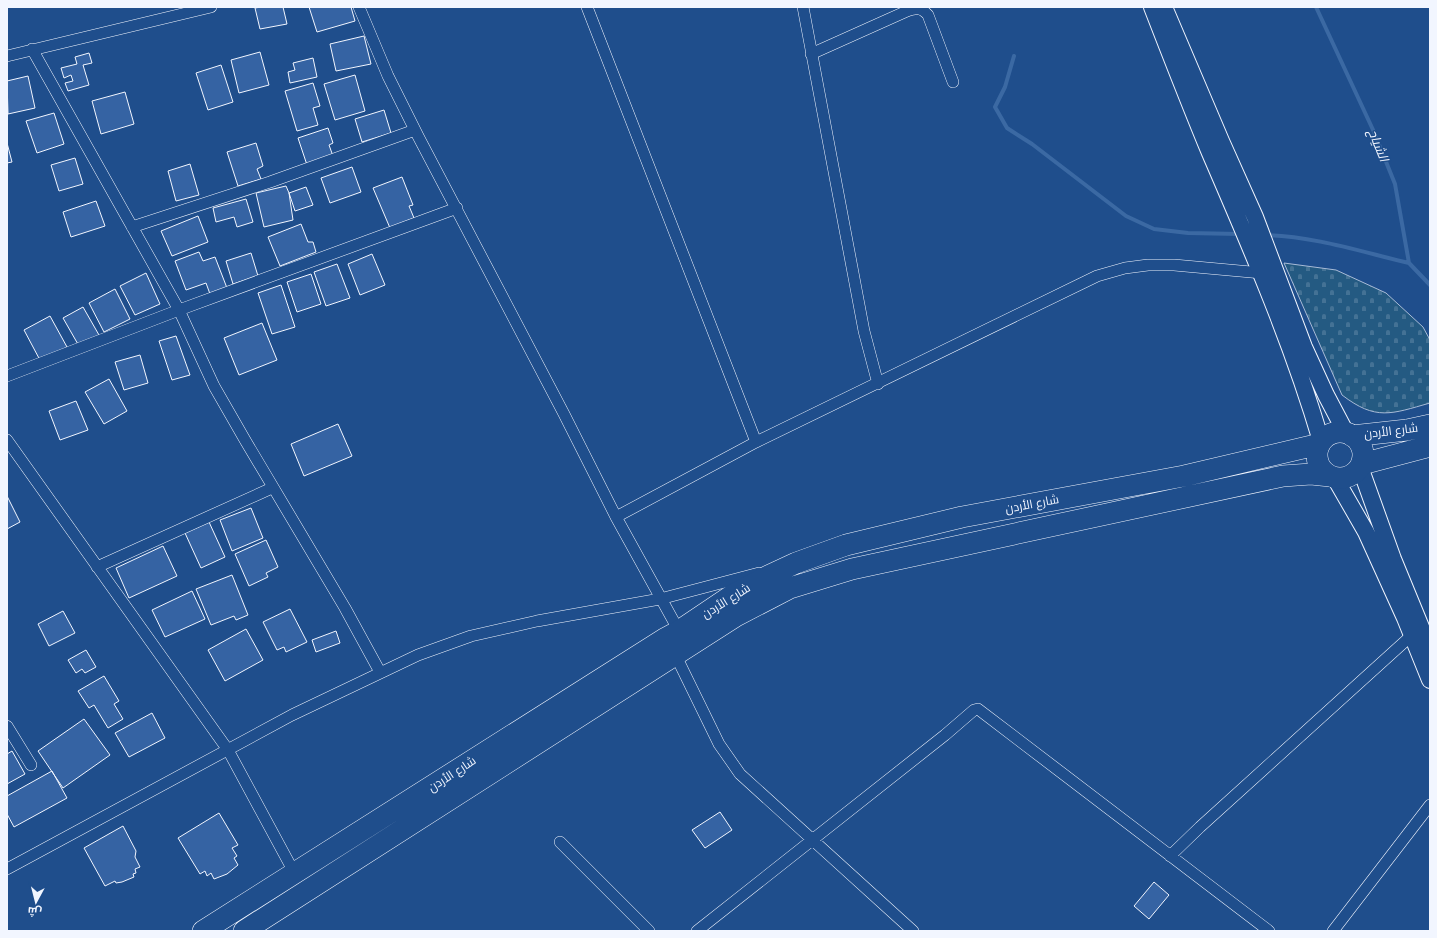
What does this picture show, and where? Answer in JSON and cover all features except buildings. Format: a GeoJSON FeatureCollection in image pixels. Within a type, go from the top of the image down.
{"type":"FeatureCollection","features":[{"type":"Feature","properties":{"kind":"highway","name":"شارع الأردن"},"geometry":{"type":"LineString","coordinates":[[1349,434],[1407,430],[1430,426]]}},
{"type":"Feature","properties":{"kind":"highway"},"geometry":{"type":"LineString","coordinates":[[1332,433],[1349,434],[1357,440],[1363,451],[1361,465],[1352,475],[1341,478],[1333,477],[1324,472],[1317,459],[1320,442],[1332,433]]}},
{"type":"Feature","properties":{"kind":"highway","name":"شارع الأردن"},"geometry":{"type":"LineString","coordinates":[[204,931],[657,643],[679,631],[734,594],[796,563],[846,545],[962,517],[1184,476],[1320,442]]}},
{"type":"Feature","properties":{"kind":"highway","name":"شارع الأردن"},"geometry":{"type":"LineString","coordinates":[[1361,465],[1430,446]]}},
{"type":"Feature","properties":{"kind":"highway","name":"شارع الأردن"},"geometry":{"type":"LineString","coordinates":[[244,931],[736,616],[776,595],[806,582],[852,569],[1283,476],[1311,474],[1333,477]]}},
{"type":"Feature","properties":{"kind":"highway"},"geometry":{"type":"LineString","coordinates":[[846,545],[852,569]]}},
{"type":"Feature","properties":{"kind":"main road"},"geometry":{"type":"LineString","coordinates":[[1152,7],[1211,153],[1247,218]]}},
{"type":"Feature","properties":{"kind":"main road"},"geometry":{"type":"LineString","coordinates":[[1164,7],[1221,141],[1247,218],[1267,267],[1326,395],[1349,434]]}},
{"type":"Feature","properties":{"kind":"main road"},"geometry":{"type":"LineString","coordinates":[[1267,267],[1308,395],[1320,442]]}},
{"type":"Feature","properties":{"kind":"main road"},"geometry":{"type":"LineString","coordinates":[[1361,465],[1393,559],[1430,649]]}},
{"type":"Feature","properties":{"kind":"main road"},"geometry":{"type":"LineString","coordinates":[[1333,477],[1366,532],[1412,635],[1430,680]]}},
{"type":"Feature","properties":{"kind":"street"},"geometry":{"type":"LineString","coordinates":[[7,56],[190,10],[210,7]]}},
{"type":"Feature","properties":{"kind":"street"},"geometry":{"type":"LineString","coordinates":[[359,7],[388,76],[415,130],[457,208],[616,517],[679,631]]}},
{"type":"Feature","properties":{"kind":"street"},"geometry":{"type":"LineString","coordinates":[[587,7],[756,442]]}},
{"type":"Feature","properties":{"kind":"street"},"geometry":{"type":"LineString","coordinates":[[803,7],[864,331],[878,384]]}},
{"type":"Feature","properties":{"kind":"street"},"geometry":{"type":"LineString","coordinates":[[811,54],[906,11],[915,8],[923,9],[928,15],[954,82]]}},
{"type":"Feature","properties":{"kind":"street"},"geometry":{"type":"LineString","coordinates":[[32,49],[180,310],[214,386],[272,488],[345,608],[380,672]]}},
{"type":"Feature","properties":{"kind":"street"},"geometry":{"type":"LineString","coordinates":[[132,226],[270,182],[415,130]]}},
{"type":"Feature","properties":{"kind":"street"},"geometry":{"type":"LineString","coordinates":[[7,376],[180,310],[457,208]]}},
{"type":"Feature","properties":{"kind":"street"},"geometry":{"type":"LineString","coordinates":[[616,517],[756,442],[878,384],[1097,276],[1125,268],[1174,265],[1267,267]]}},
{"type":"Feature","properties":{"kind":"street"},"geometry":{"type":"LineString","coordinates":[[7,440],[228,750],[295,874]]}},
{"type":"Feature","properties":{"kind":"street"},"geometry":{"type":"LineString","coordinates":[[97,567],[272,488]]}},
{"type":"Feature","properties":{"kind":"street"},"geometry":{"type":"LineString","coordinates":[[7,869],[292,715],[418,655],[471,636],[537,621],[660,599],[796,563]]}},
{"type":"Feature","properties":{"kind":"street"},"geometry":{"type":"LineString","coordinates":[[1170,856],[1412,635]]}},
{"type":"Feature","properties":{"kind":"street"},"geometry":{"type":"LineString","coordinates":[[675,654],[719,744],[740,774],[764,797],[813,838],[913,931]]}},
{"type":"Feature","properties":{"kind":"street"},"geometry":{"type":"LineString","coordinates":[[697,931],[945,735],[974,710],[978,709],[1268,931]]}},
{"type":"Feature","properties":{"kind":"street"},"geometry":{"type":"LineString","coordinates":[[7,726],[31,765]]}},
{"type":"Feature","properties":{"kind":"street"},"geometry":{"type":"LineString","coordinates":[[1333,931],[1430,805]]}},
{"type":"Feature","properties":{"kind":"street"},"geometry":{"type":"LineString","coordinates":[[560,842],[649,931]]}},
{"type":"Feature","properties":{"kind":"green space"},"geometry":{"type":"Polygon","coordinates":[[[1284,263],[1336,270],[1386,293],[1423,327],[1430,340],[1430,403],[1405,410],[1384,413],[1365,409],[1342,395],[1284,263]]]}},
{"type":"Feature","properties":{"kind":"waterway","name":"الشياح"},"geometry":{"type":"LineString","coordinates":[[1316,7],[1374,132],[1395,184],[1409,263],[1430,285]]}},
{"type":"Feature","properties":{"kind":"waterway"},"geometry":{"type":"LineString","coordinates":[[1014,56],[1005,87],[995,107],[1007,128],[1032,144],[1126,216],[1154,229],[1188,233],[1240,234]]}},
{"type":"Feature","properties":{"kind":"waterway"},"geometry":{"type":"LineString","coordinates":[[1265,235],[1319,241],[1409,263]]}}]}
